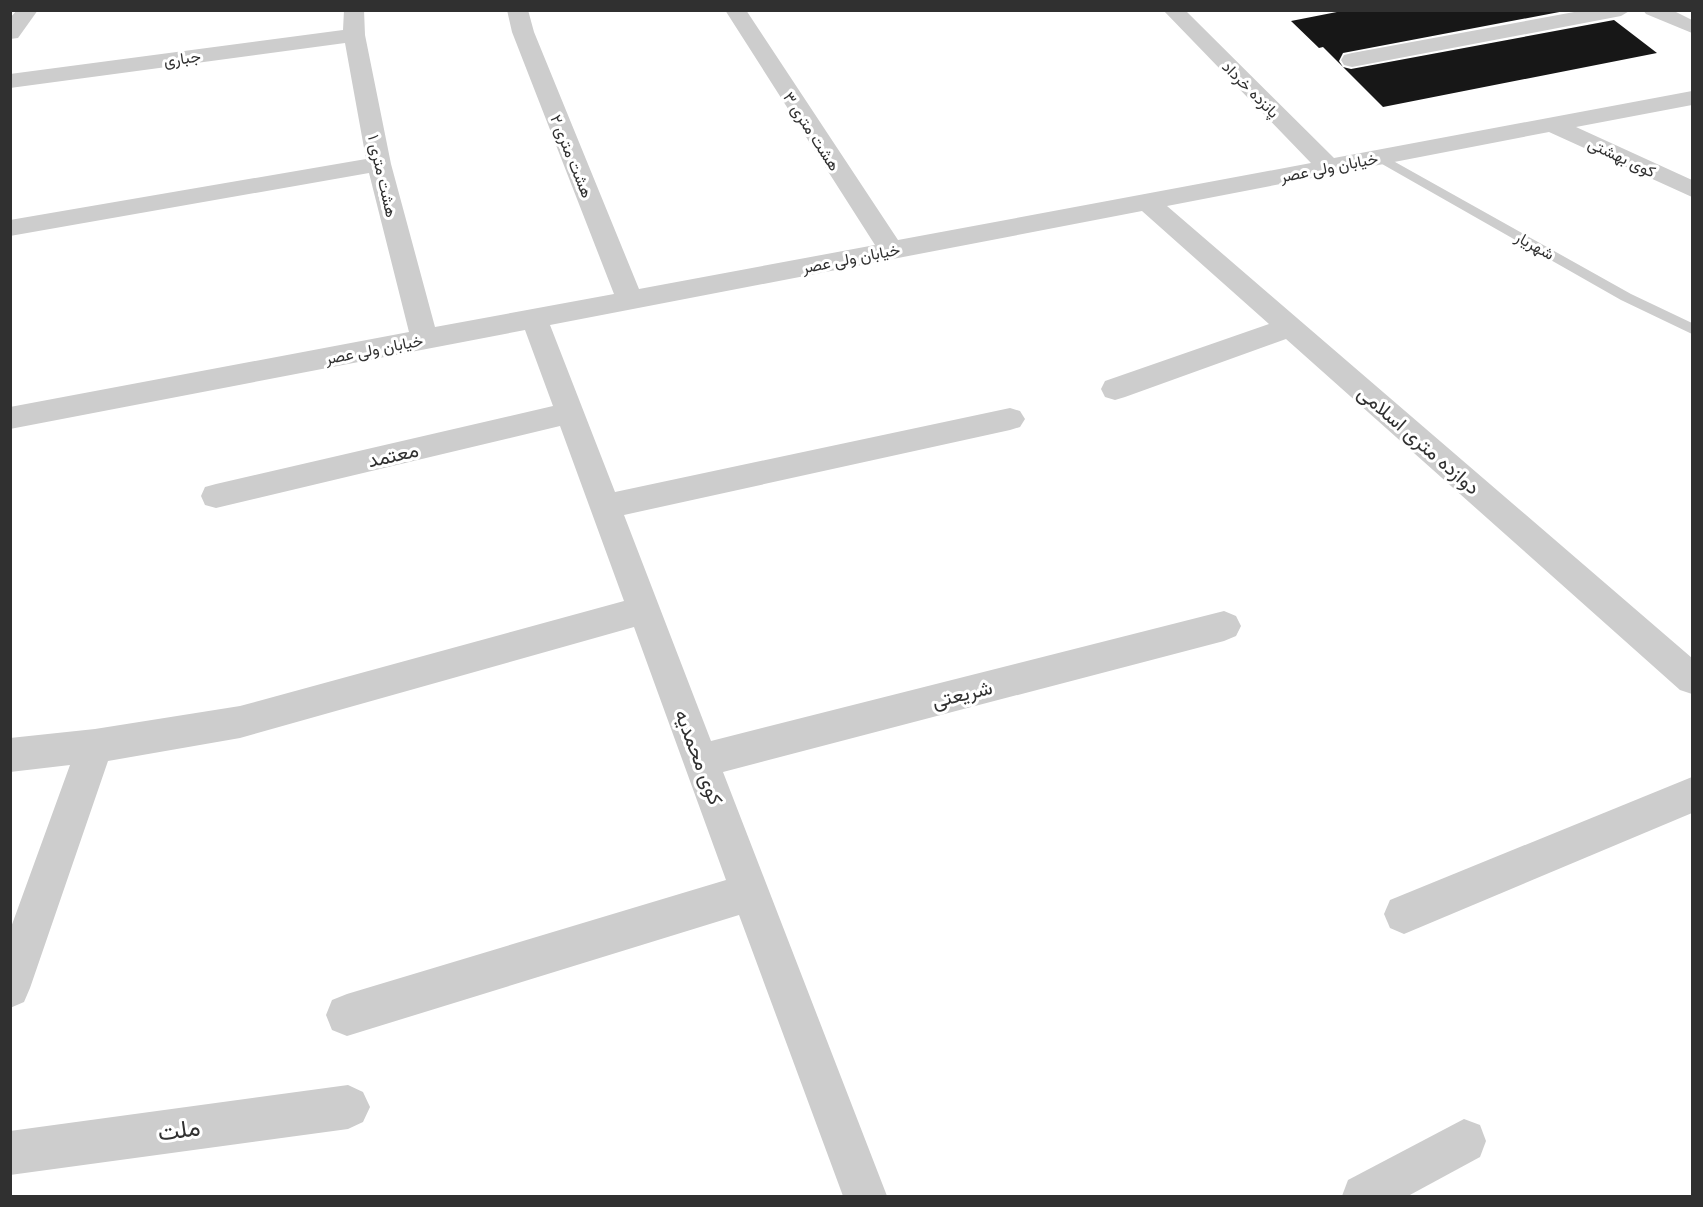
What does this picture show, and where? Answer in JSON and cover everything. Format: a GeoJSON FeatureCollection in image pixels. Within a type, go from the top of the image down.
{"type":"FeatureCollection","features":[{"type":"Feature","properties":{"kind":"street","name":"هشت متری ۱"},"geometry":{"type":"LineString","coordinates":[[354,10],[354,35],[379,164],[424,339]]}},
{"type":"Feature","properties":{"kind":"street","name":"هشت متری ۲"},"geometry":{"type":"LineString","coordinates":[[517,10],[523,32],[630,300]]}},
{"type":"Feature","properties":{"kind":"street","name":"هشت متری ۳"},"geometry":{"type":"LineString","coordinates":[[735,10],[891,250]]}},
{"type":"Feature","properties":{"kind":"street","name":"پانزده خرداد"},"geometry":{"type":"LineString","coordinates":[[1173,10],[1329,166]]}},
{"type":"Feature","properties":{"kind":"street"},"geometry":{"type":"LineString","coordinates":[[1352,60],[1621,10]]}},
{"type":"Feature","properties":{"kind":"street"},"geometry":{"type":"LineString","coordinates":[[1653,10],[1692,27]]}},
{"type":"Feature","properties":{"kind":"street"},"geometry":{"type":"LineString","coordinates":[[10,33],[21,13]]}},
{"type":"Feature","properties":{"kind":"street","name":"جباری"},"geometry":{"type":"LineString","coordinates":[[10,81],[354,35]]}},
{"type":"Feature","properties":{"kind":"street","name":"خیابان ولی عصر"},"geometry":{"type":"LineString","coordinates":[[10,418],[1692,98]]}},
{"type":"Feature","properties":{"kind":"street","name":"کوی بهشتی"},"geometry":{"type":"LineString","coordinates":[[1552,124],[1692,189]]}},
{"type":"Feature","properties":{"kind":"street"},"geometry":{"type":"LineString","coordinates":[[10,228],[379,164]]}},
{"type":"Feature","properties":{"kind":"street","name":"دوازده متری اسلامی"},"geometry":{"type":"LineString","coordinates":[[1146,201],[1692,678]]}},
{"type":"Feature","properties":{"kind":"street","name":"کوی محمدیه"},"geometry":{"type":"LineString","coordinates":[[534,318],[865,1197]]}},
{"type":"Feature","properties":{"kind":"street"},"geometry":{"type":"LineString","coordinates":[[1115,389],[1290,327]]}},
{"type":"Feature","properties":{"kind":"street","name":"معتمد"},"geometry":{"type":"LineString","coordinates":[[216,496],[570,413]]}},
{"type":"Feature","properties":{"kind":"street"},"geometry":{"type":"LineString","coordinates":[[604,507],[1010,419]]}},
{"type":"Feature","properties":{"kind":"street"},"geometry":{"type":"LineString","coordinates":[[10,755],[95,746],[240,722],[644,610]]}},
{"type":"Feature","properties":{"kind":"street","name":"شریعتی"},"geometry":{"type":"LineString","coordinates":[[700,761],[1224,626]]}},
{"type":"Feature","properties":{"kind":"street"},"geometry":{"type":"LineString","coordinates":[[10,988],[95,746]]}},
{"type":"Feature","properties":{"kind":"street"},"geometry":{"type":"LineString","coordinates":[[1404,914],[1692,795]]}},
{"type":"Feature","properties":{"kind":"street"},"geometry":{"type":"LineString","coordinates":[[347,1015],[750,892]]}},
{"type":"Feature","properties":{"kind":"street","name":"ملت"},"geometry":{"type":"LineString","coordinates":[[13,1158],[348,1107]]}},
{"type":"Feature","properties":{"kind":"street"},"geometry":{"type":"LineString","coordinates":[[1364,1197],[1464,1141]]}},
{"type":"Feature","properties":{"kind":"lane","name":"شهریار"},"geometry":{"type":"LineString","coordinates":[[1379,157],[1626,297],[1692,329]]}},
{"type":"Feature","properties":{"kind":"building"},"geometry":{"type":"Polygon","coordinates":[[[1347,10],[1570,10],[1343,53],[1339,61],[1343,67],[1323,47],[1319,48],[1291,21],[1347,10]]]}},
{"type":"Feature","properties":{"kind":"building"},"geometry":{"type":"Polygon","coordinates":[[[1614,20],[1657,53],[1383,107],[1343,67],[1351,69],[1614,20]]]}}]}
